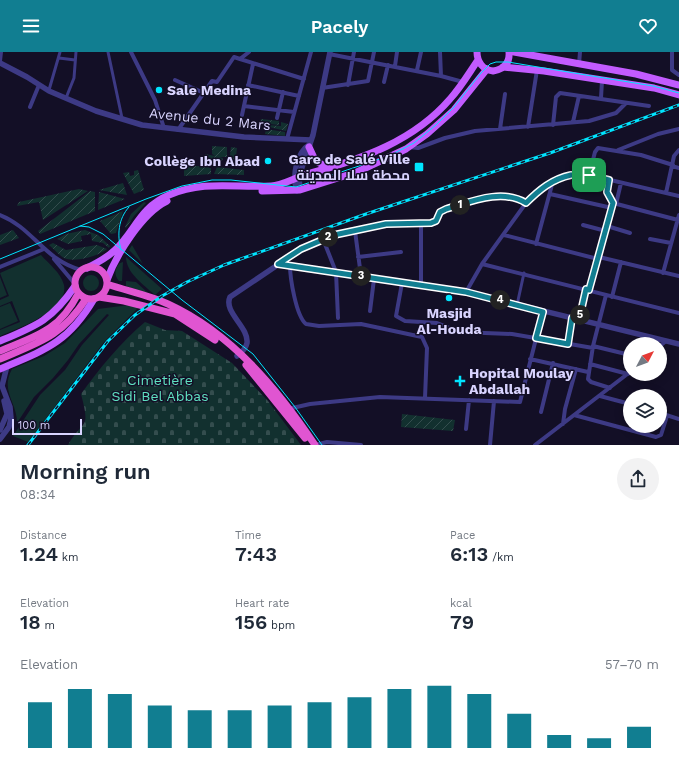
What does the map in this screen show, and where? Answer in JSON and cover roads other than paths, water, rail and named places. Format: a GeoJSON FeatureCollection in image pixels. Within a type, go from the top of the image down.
{"type":"FeatureCollection","features":[{"type":"Feature","properties":{"kind":"highway"},"geometry":{"type":"LineString","coordinates":[[239,355],[175,314],[124,301],[97,298],[86,299],[78,294],[75,285],[78,274],[84,269],[99,270],[107,282],[167,303],[189,315],[239,355],[287,409],[315,445]]}},
{"type":"Feature","properties":{"kind":"highway"},"geometry":{"type":"LineString","coordinates":[[97,298],[103,294],[107,282]]}},
{"type":"Feature","properties":{"kind":"highway"},"geometry":{"type":"LineString","coordinates":[[0,359],[34,341],[60,321],[71,308],[78,294]]}},
{"type":"Feature","properties":{"kind":"highway"},"geometry":{"type":"LineString","coordinates":[[0,351],[34,341],[46,340],[64,327],[86,299]]}},
{"type":"Feature","properties":{"kind":"highway"},"geometry":{"type":"LineString","coordinates":[[287,409],[309,445]]}},
{"type":"Feature","properties":{"kind":"main road"},"geometry":{"type":"LineString","coordinates":[[503,67],[508,60],[509,52]]}},
{"type":"Feature","properties":{"kind":"main road"},"geometry":{"type":"LineString","coordinates":[[514,52],[636,74],[679,85]]}},
{"type":"Feature","properties":{"kind":"main road"},"geometry":{"type":"LineString","coordinates":[[477,54],[482,66],[487,69],[494,70],[503,67],[537,70],[654,88],[679,95]]}},
{"type":"Feature","properties":{"kind":"main road"},"geometry":{"type":"LineString","coordinates":[[84,269],[103,260],[115,251],[145,211],[155,202],[169,194],[207,186],[232,184],[272,186],[294,177],[369,155],[396,142],[437,112],[463,82],[477,54]]}},
{"type":"Feature","properties":{"kind":"main road"},"geometry":{"type":"LineString","coordinates":[[107,282],[113,264],[139,226],[157,207],[171,199],[207,190],[299,191],[357,172],[409,147],[454,110],[487,69]]}},
{"type":"Feature","properties":{"kind":"main road"},"geometry":{"type":"LineString","coordinates":[[310,144],[315,160],[327,168]]}},
{"type":"Feature","properties":{"kind":"main road"},"geometry":{"type":"LineString","coordinates":[[0,341],[42,323],[60,308],[75,285]]}},
{"type":"Feature","properties":{"kind":"main road"},"geometry":{"type":"LineString","coordinates":[[4,367],[47,349],[64,338],[84,316],[97,298]]}},
{"type":"Feature","properties":{"kind":"street"},"geometry":{"type":"LineString","coordinates":[[0,62],[1,52]]}},
{"type":"Feature","properties":{"kind":"street"},"geometry":{"type":"LineString","coordinates":[[49,91],[60,52]]}},
{"type":"Feature","properties":{"kind":"street"},"geometry":{"type":"LineString","coordinates":[[66,98],[74,78],[76,52]]}},
{"type":"Feature","properties":{"kind":"street"},"geometry":{"type":"LineString","coordinates":[[108,52],[122,118]]}},
{"type":"Feature","properties":{"kind":"street"},"geometry":{"type":"LineString","coordinates":[[131,52],[155,100],[164,128]]}},
{"type":"Feature","properties":{"kind":"street"},"geometry":{"type":"LineString","coordinates":[[240,59],[249,52]]}},
{"type":"Feature","properties":{"kind":"street"},"geometry":{"type":"LineString","coordinates":[[287,139],[311,52]]}},
{"type":"Feature","properties":{"kind":"street"},"geometry":{"type":"LineString","coordinates":[[348,85],[354,52]]}},
{"type":"Feature","properties":{"kind":"street"},"geometry":{"type":"LineString","coordinates":[[322,88],[368,81],[374,52]]}},
{"type":"Feature","properties":{"kind":"street"},"geometry":{"type":"LineString","coordinates":[[395,66],[397,52]]}},
{"type":"Feature","properties":{"kind":"street"},"geometry":{"type":"LineString","coordinates":[[417,70],[421,52]]}},
{"type":"Feature","properties":{"kind":"street"},"geometry":{"type":"LineString","coordinates":[[440,52],[441,76]]}},
{"type":"Feature","properties":{"kind":"street"},"geometry":{"type":"LineString","coordinates":[[579,64],[580,52]]}},
{"type":"Feature","properties":{"kind":"street"},"geometry":{"type":"LineString","coordinates":[[672,52],[672,70],[679,75]]}},
{"type":"Feature","properties":{"kind":"street"},"geometry":{"type":"LineString","coordinates":[[299,191],[294,177],[310,144],[330,53],[353,59],[372,61],[417,70],[463,82]]}},
{"type":"Feature","properties":{"kind":"street"},"geometry":{"type":"LineString","coordinates":[[178,130],[212,81],[217,82],[234,57],[304,79]]}},
{"type":"Feature","properties":{"kind":"street"},"geometry":{"type":"LineString","coordinates":[[59,58],[75,60]]}},
{"type":"Feature","properties":{"kind":"street","name":"Avenue du 2 Mars"},"geometry":{"type":"LineString","coordinates":[[0,62],[27,76],[49,91],[96,111],[142,125],[178,130],[287,139],[310,144]]}},
{"type":"Feature","properties":{"kind":"street"},"geometry":{"type":"LineString","coordinates":[[242,115],[253,64]]}},
{"type":"Feature","properties":{"kind":"street"},"geometry":{"type":"LineString","coordinates":[[384,82],[388,65]]}},
{"type":"Feature","properties":{"kind":"street"},"geometry":{"type":"LineString","coordinates":[[528,127],[537,70]]}},
{"type":"Feature","properties":{"kind":"street"},"geometry":{"type":"LineString","coordinates":[[175,80],[204,94]]}},
{"type":"Feature","properties":{"kind":"street"},"geometry":{"type":"LineString","coordinates":[[601,98],[602,81]]}},
{"type":"Feature","properties":{"kind":"street"},"geometry":{"type":"LineString","coordinates":[[30,107],[39,84]]}},
{"type":"Feature","properties":{"kind":"street"},"geometry":{"type":"LineString","coordinates":[[248,85],[299,96]]}},
{"type":"Feature","properties":{"kind":"street"},"geometry":{"type":"LineString","coordinates":[[277,118],[283,92]]}},
{"type":"Feature","properties":{"kind":"street"},"geometry":{"type":"LineString","coordinates":[[553,125],[558,95],[561,93],[649,106]]}},
{"type":"Feature","properties":{"kind":"street"},"geometry":{"type":"LineString","coordinates":[[500,129],[505,94]]}},
{"type":"Feature","properties":{"kind":"street"},"geometry":{"type":"LineString","coordinates":[[573,122],[579,96]]}},
{"type":"Feature","properties":{"kind":"street"},"geometry":{"type":"LineString","coordinates":[[409,147],[418,148],[464,133],[553,125],[613,115],[626,103]]}},
{"type":"Feature","properties":{"kind":"street"},"geometry":{"type":"LineString","coordinates":[[244,106],[294,112]]}},
{"type":"Feature","properties":{"kind":"street"},"geometry":{"type":"LineString","coordinates":[[617,150],[658,134],[679,130]]}},
{"type":"Feature","properties":{"kind":"street"},"geometry":{"type":"LineString","coordinates":[[589,175],[597,148],[617,150],[679,168]]}},
{"type":"Feature","properties":{"kind":"street"},"geometry":{"type":"LineString","coordinates":[[666,194],[675,153],[679,150]]}},
{"type":"Feature","properties":{"kind":"street"},"geometry":{"type":"LineString","coordinates":[[466,292],[482,264],[526,203],[538,191],[553,181],[571,175],[589,175],[679,196]]}},
{"type":"Feature","properties":{"kind":"street"},"geometry":{"type":"LineString","coordinates":[[609,180],[607,192],[613,205]]}},
{"type":"Feature","properties":{"kind":"street"},"geometry":{"type":"LineString","coordinates":[[536,244],[553,181]]}},
{"type":"Feature","properties":{"kind":"street"},"geometry":{"type":"LineString","coordinates":[[568,344],[598,258],[621,183]]}},
{"type":"Feature","properties":{"kind":"street"},"geometry":{"type":"LineString","coordinates":[[550,194],[678,217],[663,273]]}},
{"type":"Feature","properties":{"kind":"street"},"geometry":{"type":"LineString","coordinates":[[239,355],[246,345],[246,339],[229,304],[230,297],[291,255],[323,239],[355,231],[386,224],[420,224],[434,222],[440,212],[446,209],[499,196],[516,198],[526,203]]}},
{"type":"Feature","properties":{"kind":"street"},"geometry":{"type":"LineString","coordinates":[[0,215],[19,226],[53,257],[66,265],[84,269]]}},
{"type":"Feature","properties":{"kind":"street"},"geometry":{"type":"LineString","coordinates":[[420,224],[422,286]]}},
{"type":"Feature","properties":{"kind":"street"},"geometry":{"type":"LineString","coordinates":[[583,225],[606,231]]}},
{"type":"Feature","properties":{"kind":"street"},"geometry":{"type":"LineString","coordinates":[[607,226],[630,233]]}},
{"type":"Feature","properties":{"kind":"street"},"geometry":{"type":"LineString","coordinates":[[355,231],[360,276]]}},
{"type":"Feature","properties":{"kind":"street"},"geometry":{"type":"LineString","coordinates":[[504,235],[536,244],[679,276]]}},
{"type":"Feature","properties":{"kind":"street"},"geometry":{"type":"LineString","coordinates":[[323,239],[336,272],[338,318]]}},
{"type":"Feature","properties":{"kind":"street"},"geometry":{"type":"LineString","coordinates":[[650,239],[671,244]]}},
{"type":"Feature","properties":{"kind":"street"},"geometry":{"type":"LineString","coordinates":[[0,267],[44,249]]}},
{"type":"Feature","properties":{"kind":"street"},"geometry":{"type":"LineString","coordinates":[[358,257],[401,252]]}},
{"type":"Feature","properties":{"kind":"street"},"geometry":{"type":"LineString","coordinates":[[53,257],[75,285]]}},
{"type":"Feature","properties":{"kind":"street"},"geometry":{"type":"LineString","coordinates":[[612,297],[621,262]]}},
{"type":"Feature","properties":{"kind":"street"},"geometry":{"type":"LineString","coordinates":[[278,264],[466,292],[649,337]]}},
{"type":"Feature","properties":{"kind":"street"},"geometry":{"type":"LineString","coordinates":[[482,264],[524,273],[612,297],[679,313]]}},
{"type":"Feature","properties":{"kind":"street"},"geometry":{"type":"LineString","coordinates":[[290,265],[292,284],[300,314],[306,324],[319,326],[361,324],[422,336],[427,348],[425,398]]}},
{"type":"Feature","properties":{"kind":"street"},"geometry":{"type":"LineString","coordinates":[[517,305],[524,273]]}},
{"type":"Feature","properties":{"kind":"street"},"geometry":{"type":"LineString","coordinates":[[370,311],[374,278]]}},
{"type":"Feature","properties":{"kind":"street"},"geometry":{"type":"LineString","coordinates":[[402,283],[396,313],[399,318],[406,321],[437,323],[460,332],[512,334],[593,347],[623,353]]}},
{"type":"Feature","properties":{"kind":"street"},"geometry":{"type":"LineString","coordinates":[[606,295],[593,347],[588,380],[610,388]]}},
{"type":"Feature","properties":{"kind":"street"},"geometry":{"type":"LineString","coordinates":[[287,409],[310,404],[380,397],[519,402],[521,401],[530,359],[543,312]]}},
{"type":"Feature","properties":{"kind":"street"},"geometry":{"type":"LineString","coordinates":[[667,341],[679,344]]}},
{"type":"Feature","properties":{"kind":"street"},"geometry":{"type":"LineString","coordinates":[[530,359],[588,372]]}},
{"type":"Feature","properties":{"kind":"street"},"geometry":{"type":"LineString","coordinates":[[541,412],[553,363]]}},
{"type":"Feature","properties":{"kind":"street"},"geometry":{"type":"LineString","coordinates":[[590,364],[623,372]]}},
{"type":"Feature","properties":{"kind":"street"},"geometry":{"type":"LineString","coordinates":[[0,439],[9,427],[12,418],[10,407],[2,386],[4,367]]}},
{"type":"Feature","properties":{"kind":"street"},"geometry":{"type":"LineString","coordinates":[[563,424],[565,409],[576,369]]}},
{"type":"Feature","properties":{"kind":"street"},"geometry":{"type":"LineString","coordinates":[[535,445],[623,378]]}},
{"type":"Feature","properties":{"kind":"street"},"geometry":{"type":"LineString","coordinates":[[0,392],[7,411],[5,422],[0,430]]}},
{"type":"Feature","properties":{"kind":"street"},"geometry":{"type":"LineString","coordinates":[[600,396],[623,402]]}},
{"type":"Feature","properties":{"kind":"street"},"geometry":{"type":"LineString","coordinates":[[466,429],[469,400]]}},
{"type":"Feature","properties":{"kind":"street"},"geometry":{"type":"LineString","coordinates":[[490,445],[494,401]]}},
{"type":"Feature","properties":{"kind":"street"},"geometry":{"type":"LineString","coordinates":[[574,415],[623,428]]}},
{"type":"Feature","properties":{"kind":"street"},"geometry":{"type":"LineString","coordinates":[[667,416],[679,419]]}},
{"type":"Feature","properties":{"kind":"street"},"geometry":{"type":"LineString","coordinates":[[641,433],[656,437],[661,435],[662,433]]}},
{"type":"Feature","properties":{"kind":"street"},"geometry":{"type":"LineString","coordinates":[[315,445],[327,442],[361,445]]}},
{"type":"Feature","properties":{"kind":"tram line"},"geometry":{"type":"LineString","coordinates":[[0,259],[146,199],[182,186],[212,180],[231,180],[296,187],[389,156],[414,143],[436,125],[454,107],[481,73],[490,64],[496,62],[508,62],[653,86],[679,93]]}},
{"type":"Feature","properties":{"kind":"tram line"},"geometry":{"type":"LineString","coordinates":[[121,250],[119,227],[125,212],[129,207]]}},
{"type":"Feature","properties":{"kind":"tram line"},"geometry":{"type":"LineString","coordinates":[[80,226],[89,227],[103,234],[182,300],[253,354],[295,407],[322,445]]}},
{"type":"Feature","properties":{"kind":"railway"},"geometry":{"type":"LineString","coordinates":[[28,445],[108,341],[135,315],[162,296],[187,282],[224,265],[366,214],[550,153],[679,105]]}},
{"type":"Feature","properties":{"kind":"place","name":"Sale Medina"},"geometry":{"type":"Point","coordinates":[159,90]}},
{"type":"Feature","properties":{"kind":"place","name":"Collège Ibn Abad"},"geometry":{"type":"Point","coordinates":[268,161]}},
{"type":"Feature","properties":{"kind":"place","name":"Gare de Salé Ville محطة سلا المدينة"},"geometry":{"type":"Point","coordinates":[419,167]}},
{"type":"Feature","properties":{"kind":"place","name":"Masjid Al-Houda"},"geometry":{"type":"Point","coordinates":[449,298]}},
{"type":"Feature","properties":{"kind":"place","name":"Hopital Moulay Abdallah"},"geometry":{"type":"Point","coordinates":[460,381]}},
{"type":"Feature","properties":{"kind":"park label","name":"Cimetière Sidi Bel Abbas"},"geometry":{"type":"Point","coordinates":[160,388]}}]}
